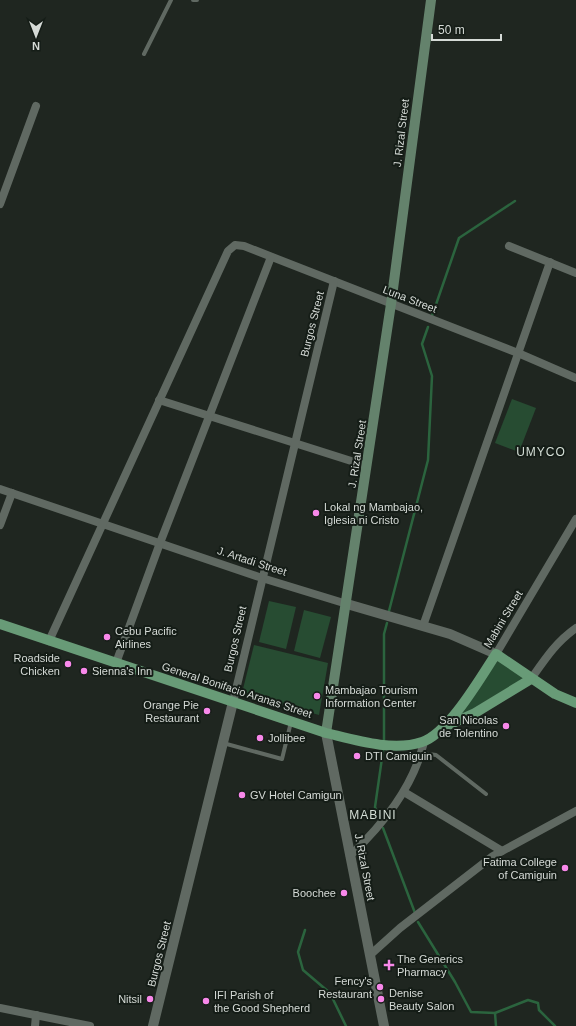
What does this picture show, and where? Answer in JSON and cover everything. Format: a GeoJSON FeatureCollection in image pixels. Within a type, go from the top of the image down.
{"type":"FeatureCollection","features":[{"type":"Feature","properties":{"kind":"main road","name":"J. Rizal Street"},"geometry":{"type":"LineString","coordinates":[[326,732],[347,604],[391,304],[431,0]]}},
{"type":"Feature","properties":{"kind":"main road","name":"General Bonifacio Aranas Street"},"geometry":{"type":"LineString","coordinates":[[0,624],[326,732],[367,742],[411,745],[424,742]]}},
{"type":"Feature","properties":{"kind":"main road"},"geometry":{"type":"LineString","coordinates":[[496,654],[555,694],[576,703]]}},
{"type":"Feature","properties":{"kind":"main road","name":"Mabini Street"},"geometry":{"type":"LineString","coordinates":[[443,727],[496,654]]}},
{"type":"Feature","properties":{"kind":"main road","name":"Mabini Street"},"geometry":{"type":"LineString","coordinates":[[424,742],[443,727],[475,713],[531,679]]}},
{"type":"Feature","properties":{"kind":"street"},"geometry":{"type":"LineString","coordinates":[[0,204],[36,106]]}},
{"type":"Feature","properties":{"kind":"street","name":"Luna Street"},"geometry":{"type":"LineString","coordinates":[[159,400],[228,251],[235,245],[244,246],[334,281],[518,353],[576,378]]}},
{"type":"Feature","properties":{"kind":"street"},"geometry":{"type":"LineString","coordinates":[[509,246],[576,273]]}},
{"type":"Feature","properties":{"kind":"street"},"geometry":{"type":"LineString","coordinates":[[116,663],[160,543],[271,257]]}},
{"type":"Feature","properties":{"kind":"street"},"geometry":{"type":"LineString","coordinates":[[423,626],[550,262]]}},
{"type":"Feature","properties":{"kind":"street","name":"Burgos Street"},"geometry":{"type":"LineString","coordinates":[[153,1026],[233,702],[334,281]]}},
{"type":"Feature","properties":{"kind":"street"},"geometry":{"type":"LineString","coordinates":[[49,641],[159,400],[367,466]]}},
{"type":"Feature","properties":{"kind":"street","name":"J. Artadi Street"},"geometry":{"type":"LineString","coordinates":[[0,489],[262,578],[457,637],[496,654]]}},
{"type":"Feature","properties":{"kind":"street"},"geometry":{"type":"LineString","coordinates":[[0,525],[12,493]]}},
{"type":"Feature","properties":{"kind":"street","name":"Mabini Street"},"geometry":{"type":"LineString","coordinates":[[496,654],[576,520]]}},
{"type":"Feature","properties":{"kind":"street"},"geometry":{"type":"LineString","coordinates":[[531,679],[552,649],[565,636],[576,628]]}},
{"type":"Feature","properties":{"kind":"street","name":"J. Rizal Street"},"geometry":{"type":"LineString","coordinates":[[326,732],[384,1026]]}},
{"type":"Feature","properties":{"kind":"street"},"geometry":{"type":"LineString","coordinates":[[350,856],[376,830],[404,792],[421,753],[424,742]]}},
{"type":"Feature","properties":{"kind":"street"},"geometry":{"type":"LineString","coordinates":[[404,792],[502,851]]}},
{"type":"Feature","properties":{"kind":"street"},"geometry":{"type":"LineString","coordinates":[[370,955],[472,870],[502,851],[576,811]]}},
{"type":"Feature","properties":{"kind":"street"},"geometry":{"type":"LineString","coordinates":[[0,1008],[90,1026]]}},
{"type":"Feature","properties":{"kind":"street"},"geometry":{"type":"LineString","coordinates":[[35,1026],[36,1015]]}},
{"type":"Feature","properties":{"kind":"lane"},"geometry":{"type":"LineString","coordinates":[[144,54],[171,0]]}},
{"type":"Feature","properties":{"kind":"lane"},"geometry":{"type":"LineString","coordinates":[[223,742],[282,759],[292,721]]}},
{"type":"Feature","properties":{"kind":"lane"},"geometry":{"type":"LineString","coordinates":[[421,753],[436,755],[486,794]]}},
{"type":"Feature","properties":{"kind":"green space"},"geometry":{"type":"Polygon","coordinates":[[[512,399],[536,408],[519,452],[495,443],[512,399]]]}},
{"type":"Feature","properties":{"kind":"green space"},"geometry":{"type":"Polygon","coordinates":[[[269,601],[296,607],[286,649],[259,642],[269,601]]]}},
{"type":"Feature","properties":{"kind":"green space"},"geometry":{"type":"Polygon","coordinates":[[[304,610],[331,617],[320,658],[294,651],[304,610]]]}},
{"type":"Feature","properties":{"kind":"green space"},"geometry":{"type":"Polygon","coordinates":[[[254,645],[328,663],[319,715],[242,693],[254,645]]]}},
{"type":"Feature","properties":{"kind":"green space"},"geometry":{"type":"Polygon","coordinates":[[[498,660],[524,678],[454,720],[498,660]]]}},
{"type":"Feature","properties":{"kind":"waterway"},"geometry":{"type":"LineString","coordinates":[[432,316],[459,238],[515,201]]}},
{"type":"Feature","properties":{"kind":"waterway"},"geometry":{"type":"LineString","coordinates":[[389,611],[428,460],[432,376],[422,344],[428,327]]}},
{"type":"Feature","properties":{"kind":"waterway"},"geometry":{"type":"LineString","coordinates":[[384,740],[384,634],[387,623]]}},
{"type":"Feature","properties":{"kind":"waterway"},"geometry":{"type":"LineString","coordinates":[[380,820],[375,807],[383,751]]}},
{"type":"Feature","properties":{"kind":"waterway"},"geometry":{"type":"LineString","coordinates":[[383,828],[415,913]]}},
{"type":"Feature","properties":{"kind":"waterway"},"geometry":{"type":"LineString","coordinates":[[418,922],[455,982],[471,1012],[495,1013],[528,1000],[538,1003],[539,1010],[555,1026]]}},
{"type":"Feature","properties":{"kind":"waterway"},"geometry":{"type":"LineString","coordinates":[[305,930],[298,952],[303,970],[330,993],[346,1026]]}},
{"type":"Feature","properties":{"kind":"waterway"},"geometry":{"type":"LineString","coordinates":[[495,1013],[496,1026]]}},
{"type":"Feature","properties":{"kind":"place","name":"Lokal ng Mambajao, Iglesia ni Cristo"},"geometry":{"type":"Point","coordinates":[316,513]}},
{"type":"Feature","properties":{"kind":"place","name":"Cebu Pacific Airlines"},"geometry":{"type":"Point","coordinates":[107,637]}},
{"type":"Feature","properties":{"kind":"place","name":"Roadside Chicken"},"geometry":{"type":"Point","coordinates":[68,664]}},
{"type":"Feature","properties":{"kind":"place","name":"Sienna's Inn"},"geometry":{"type":"Point","coordinates":[84,671]}},
{"type":"Feature","properties":{"kind":"place","name":"Mambajao Tourism Information Center"},"geometry":{"type":"Point","coordinates":[317,696]}},
{"type":"Feature","properties":{"kind":"place","name":"Orange Pie Restaurant"},"geometry":{"type":"Point","coordinates":[207,711]}},
{"type":"Feature","properties":{"kind":"place","name":"San Nicolas de Tolentino"},"geometry":{"type":"Point","coordinates":[506,726]}},
{"type":"Feature","properties":{"kind":"place","name":"Jollibee"},"geometry":{"type":"Point","coordinates":[260,738]}},
{"type":"Feature","properties":{"kind":"place","name":"DTI Camiguin"},"geometry":{"type":"Point","coordinates":[357,756]}},
{"type":"Feature","properties":{"kind":"place","name":"GV Hotel Camigun"},"geometry":{"type":"Point","coordinates":[242,795]}},
{"type":"Feature","properties":{"kind":"place","name":"Fatima College of Camiguin"},"geometry":{"type":"Point","coordinates":[565,868]}},
{"type":"Feature","properties":{"kind":"place","name":"Boochee"},"geometry":{"type":"Point","coordinates":[344,893]}},
{"type":"Feature","properties":{"kind":"place","name":"The Generics Pharmacy"},"geometry":{"type":"Point","coordinates":[389,965]}},
{"type":"Feature","properties":{"kind":"place","name":"Fency's Restaurant"},"geometry":{"type":"Point","coordinates":[380,987]}},
{"type":"Feature","properties":{"kind":"place","name":"Nitsil"},"geometry":{"type":"Point","coordinates":[150,999]}},
{"type":"Feature","properties":{"kind":"place","name":"Denise Beauty Salon"},"geometry":{"type":"Point","coordinates":[381,999]}},
{"type":"Feature","properties":{"kind":"place","name":"IFI Parish of the Good Shepherd"},"geometry":{"type":"Point","coordinates":[206,1001]}},
{"type":"Feature","properties":{"kind":"district","name":"UMYCO"},"geometry":{"type":"Point","coordinates":[541,452]}},
{"type":"Feature","properties":{"kind":"district","name":"MABINI"},"geometry":{"type":"Point","coordinates":[373,815]}}]}
